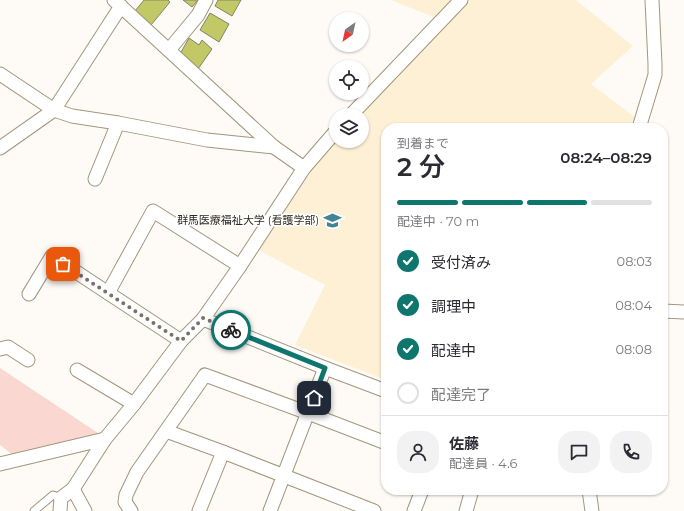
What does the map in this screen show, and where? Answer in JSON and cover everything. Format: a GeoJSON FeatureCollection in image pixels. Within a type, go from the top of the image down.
{"type":"FeatureCollection","features":[{"type":"Feature","properties":{"kind":"street"},"geometry":{"type":"LineString","coordinates":[[169,50],[198,16],[206,0]]}},
{"type":"Feature","properties":{"kind":"street"},"geometry":{"type":"LineString","coordinates":[[358,108],[461,0]]}},
{"type":"Feature","properties":{"kind":"street"},"geometry":{"type":"LineString","coordinates":[[641,123],[655,75],[652,0]]}},
{"type":"Feature","properties":{"kind":"street"},"geometry":{"type":"LineString","coordinates":[[0,148],[54,110],[118,3],[274,146],[304,168]]}},
{"type":"Feature","properties":{"kind":"street"},"geometry":{"type":"LineString","coordinates":[[0,74],[54,110],[72,116],[207,140],[274,146]]}},
{"type":"Feature","properties":{"kind":"street"},"geometry":{"type":"LineString","coordinates":[[95,179],[118,123]]}},
{"type":"Feature","properties":{"kind":"street"},"geometry":{"type":"LineString","coordinates":[[60,511],[61,498],[73,489],[105,439],[134,404],[181,341],[203,318],[240,266],[304,168],[329,139]]}},
{"type":"Feature","properties":{"kind":"street"},"geometry":{"type":"LineString","coordinates":[[108,293],[153,211],[240,266]]}},
{"type":"Feature","properties":{"kind":"street"},"geometry":{"type":"LineString","coordinates":[[29,294],[52,256],[181,341]]}},
{"type":"Feature","properties":{"kind":"street"},"geometry":{"type":"LineString","coordinates":[[668,311],[684,312]]}},
{"type":"Feature","properties":{"kind":"street"},"geometry":{"type":"LineString","coordinates":[[203,318],[381,389]]}},
{"type":"Feature","properties":{"kind":"street"},"geometry":{"type":"LineString","coordinates":[[0,349],[8,347],[28,360]]}},
{"type":"Feature","properties":{"kind":"street"},"geometry":{"type":"LineString","coordinates":[[270,511],[325,368]]}},
{"type":"Feature","properties":{"kind":"street"},"geometry":{"type":"LineString","coordinates":[[77,370],[134,404]]}},
{"type":"Feature","properties":{"kind":"street"},"geometry":{"type":"LineString","coordinates":[[131,511],[125,502],[126,495],[137,472],[205,374],[381,441]]}},
{"type":"Feature","properties":{"kind":"street"},"geometry":{"type":"LineString","coordinates":[[166,431],[284,476],[346,506],[374,511]]}},
{"type":"Feature","properties":{"kind":"street"},"geometry":{"type":"LineString","coordinates":[[3,460],[105,439]]}},
{"type":"Feature","properties":{"kind":"street"},"geometry":{"type":"LineString","coordinates":[[199,511],[223,452]]}},
{"type":"Feature","properties":{"kind":"street"},"geometry":{"type":"LineString","coordinates":[[73,489],[85,511]]}},
{"type":"Feature","properties":{"kind":"street"},"geometry":{"type":"LineString","coordinates":[[414,511],[420,495]]}},
{"type":"Feature","properties":{"kind":"street"},"geometry":{"type":"LineString","coordinates":[[466,511],[471,495]]}},
{"type":"Feature","properties":{"kind":"street"},"geometry":{"type":"LineString","coordinates":[[590,495],[592,511]]}},
{"type":"Feature","properties":{"kind":"lane"},"geometry":{"type":"LineString","coordinates":[[34,511],[53,496],[61,498]]}},
{"type":"Feature","properties":{"kind":"shaded area"},"geometry":{"type":"Polygon","coordinates":[[[391,0],[453,0],[436,18],[391,0]]]}},
{"type":"Feature","properties":{"kind":"shaded area","name":"群馬医療福祉大学 (看護学部)"},"geometry":{"type":"Polygon","coordinates":[[[469,0],[576,0],[633,46],[591,84],[635,117],[632,123],[381,123],[381,378],[295,345],[325,285],[258,250],[297,189],[329,148],[369,148],[369,108],[366,108],[469,0]]]}},
{"type":"Feature","properties":{"kind":"shaded area"},"geometry":{"type":"Polygon","coordinates":[[[0,368],[101,435],[13,455],[0,445],[0,368]]]}},
{"type":"Feature","properties":{"kind":"building"},"geometry":{"type":"Polygon","coordinates":[[[144,0],[168,0],[170,2],[151,25],[135,11],[144,0]]]}},
{"type":"Feature","properties":{"kind":"building"},"geometry":{"type":"Polygon","coordinates":[[[183,0],[198,0],[192,7],[183,0]]]}},
{"type":"Feature","properties":{"kind":"building"},"geometry":{"type":"Polygon","coordinates":[[[218,0],[241,0],[232,16],[215,6],[218,0]]]}},
{"type":"Feature","properties":{"kind":"building"},"geometry":{"type":"Polygon","coordinates":[[[210,13],[229,24],[219,42],[200,30],[210,13]]]}},
{"type":"Feature","properties":{"kind":"building"},"geometry":{"type":"Polygon","coordinates":[[[189,38],[199,45],[202,40],[212,49],[198,69],[180,54],[189,38]]]}},
{"type":"Feature","properties":{"kind":"way so far"},"geometry":{"type":"LineString","coordinates":[[63,264],[181,341],[203,318],[231,330]]}},
{"type":"Feature","properties":{"kind":"place","name":"群馬医療福祉大学 (看護学部)"},"geometry":{"type":"Point","coordinates":[332,220]}},
{"type":"Feature","properties":{"kind":"route"},"geometry":{"type":"LineString","coordinates":[[231,330],[325,368],[314,398]]}}]}
